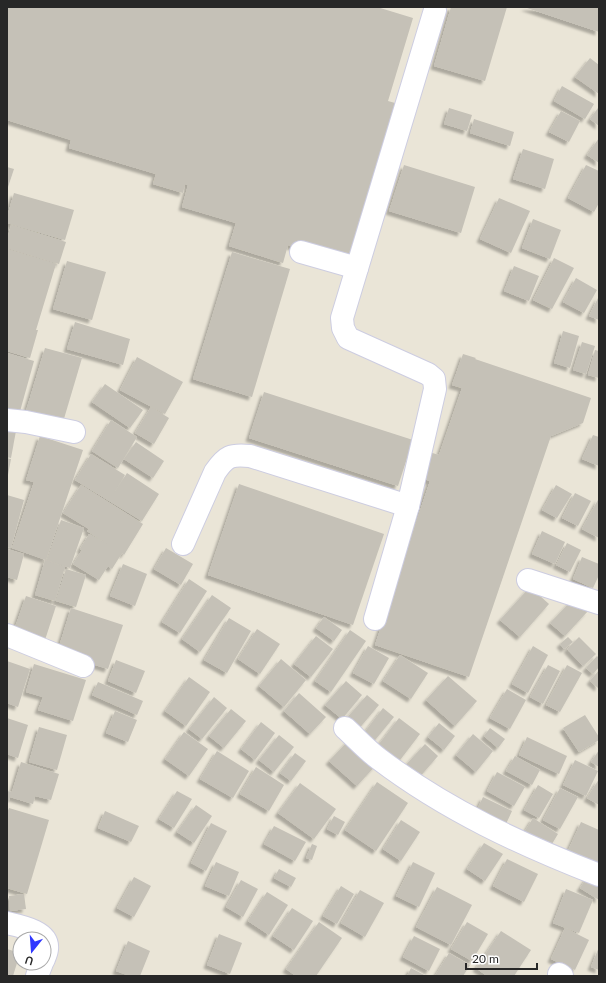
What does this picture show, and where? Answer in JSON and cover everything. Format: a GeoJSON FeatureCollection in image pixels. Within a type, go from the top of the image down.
{"type":"FeatureCollection","features":[{"type":"Feature","properties":{"kind":"street"},"geometry":{"type":"LineString","coordinates":[[375,619],[408,506],[435,389],[434,379],[428,374],[348,338],[343,328],[342,318],[432,8]]}},
{"type":"Feature","properties":{"kind":"street"},"geometry":{"type":"LineString","coordinates":[[301,252],[357,268]]}},
{"type":"Feature","properties":{"kind":"street"},"geometry":{"type":"LineString","coordinates":[[7,420],[26,422],[74,432]]}},
{"type":"Feature","properties":{"kind":"street"},"geometry":{"type":"LineString","coordinates":[[183,544],[215,472],[220,464],[227,458],[237,455],[250,456],[408,506]]}},
{"type":"Feature","properties":{"kind":"street"},"geometry":{"type":"LineString","coordinates":[[528,580],[599,603]]}},
{"type":"Feature","properties":{"kind":"street"},"geometry":{"type":"LineString","coordinates":[[7,635],[83,666]]}},
{"type":"Feature","properties":{"kind":"street"},"geometry":{"type":"LineString","coordinates":[[345,728],[378,758],[415,785],[460,812],[510,838],[599,876]]}},
{"type":"Feature","properties":{"kind":"street"},"geometry":{"type":"LineString","coordinates":[[7,923],[34,931]]}},
{"type":"Feature","properties":{"kind":"building"},"geometry":{"type":"Polygon","coordinates":[[[8,7],[377,7],[413,18],[388,101],[395,103],[347,263],[288,245],[283,263],[229,246],[236,223],[182,207],[188,185],[185,184],[183,193],[153,184],[156,174],[69,148],[71,140],[7,120],[8,7]]]}},
{"type":"Feature","properties":{"kind":"building"},"geometry":{"type":"Polygon","coordinates":[[[451,7],[507,7],[485,81],[434,66],[451,7]]]}},
{"type":"Feature","properties":{"kind":"building"},"geometry":{"type":"Polygon","coordinates":[[[524,7],[599,7],[599,32],[524,7]]]}},
{"type":"Feature","properties":{"kind":"building"},"geometry":{"type":"Polygon","coordinates":[[[590,58],[599,65],[599,94],[575,77],[590,58]]]}},
{"type":"Feature","properties":{"kind":"building"},"geometry":{"type":"Polygon","coordinates":[[[562,86],[594,104],[585,119],[554,101],[562,86]]]}},
{"type":"Feature","properties":{"kind":"building"},"geometry":{"type":"Polygon","coordinates":[[[449,108],[472,115],[467,131],[444,124],[449,108]]]}},
{"type":"Feature","properties":{"kind":"building"},"geometry":{"type":"Polygon","coordinates":[[[599,108],[599,126],[590,119],[599,108]]]}},
{"type":"Feature","properties":{"kind":"building"},"geometry":{"type":"Polygon","coordinates":[[[561,111],[580,121],[569,142],[549,132],[561,111]]]}},
{"type":"Feature","properties":{"kind":"building"},"geometry":{"type":"Polygon","coordinates":[[[474,119],[514,132],[510,146],[470,133],[474,119]]]}},
{"type":"Feature","properties":{"kind":"building"},"geometry":{"type":"Polygon","coordinates":[[[599,138],[599,163],[587,155],[599,138]]]}},
{"type":"Feature","properties":{"kind":"building"},"geometry":{"type":"Polygon","coordinates":[[[523,149],[554,159],[545,189],[513,179],[523,149]]]}},
{"type":"Feature","properties":{"kind":"building"},"geometry":{"type":"Polygon","coordinates":[[[404,165],[475,187],[461,233],[389,211],[404,165]]]}},
{"type":"Feature","properties":{"kind":"building"},"geometry":{"type":"Polygon","coordinates":[[[586,165],[599,171],[599,203],[594,212],[568,198],[586,165]]]}},
{"type":"Feature","properties":{"kind":"building"},"geometry":{"type":"Polygon","coordinates":[[[7,167],[14,169],[7,190],[7,167]]]}},
{"type":"Feature","properties":{"kind":"building"},"geometry":{"type":"Polygon","coordinates":[[[14,193],[74,210],[65,240],[7,223],[7,217],[14,193]]]}},
{"type":"Feature","properties":{"kind":"building"},"geometry":{"type":"Polygon","coordinates":[[[499,198],[530,211],[511,253],[480,239],[499,198]]]}},
{"type":"Feature","properties":{"kind":"building"},"geometry":{"type":"Polygon","coordinates":[[[533,219],[561,230],[550,259],[522,248],[533,219]]]}},
{"type":"Feature","properties":{"kind":"building"},"geometry":{"type":"Polygon","coordinates":[[[11,225],[66,242],[59,264],[7,248],[7,240],[11,225]]]}},
{"type":"Feature","properties":{"kind":"building"},"geometry":{"type":"Polygon","coordinates":[[[7,249],[56,264],[36,330],[38,330],[30,358],[7,351],[7,249]]]}},
{"type":"Feature","properties":{"kind":"building"},"geometry":{"type":"Polygon","coordinates":[[[232,252],[290,269],[252,397],[193,379],[232,252]]]}},
{"type":"Feature","properties":{"kind":"building"},"geometry":{"type":"Polygon","coordinates":[[[554,258],[574,268],[552,309],[533,300],[554,258]]]}},
{"type":"Feature","properties":{"kind":"building"},"geometry":{"type":"Polygon","coordinates":[[[67,261],[106,272],[92,320],[53,309],[67,261]]]}},
{"type":"Feature","properties":{"kind":"building"},"geometry":{"type":"Polygon","coordinates":[[[514,266],[539,276],[529,301],[504,291],[514,266]]]}},
{"type":"Feature","properties":{"kind":"building"},"geometry":{"type":"Polygon","coordinates":[[[576,278],[597,290],[584,313],[563,302],[576,278]]]}},
{"type":"Feature","properties":{"kind":"building"},"geometry":{"type":"Polygon","coordinates":[[[599,296],[599,320],[589,316],[599,296]]]}},
{"type":"Feature","properties":{"kind":"building"},"geometry":{"type":"Polygon","coordinates":[[[75,322],[130,339],[123,365],[67,349],[75,322]]]}},
{"type":"Feature","properties":{"kind":"building"},"geometry":{"type":"Polygon","coordinates":[[[563,331],[579,336],[570,368],[554,363],[563,331]]]}},
{"type":"Feature","properties":{"kind":"building"},"geometry":{"type":"Polygon","coordinates":[[[582,342],[595,346],[586,374],[573,370],[582,342]]]}},
{"type":"Feature","properties":{"kind":"building"},"geometry":{"type":"Polygon","coordinates":[[[45,348],[82,358],[63,422],[26,411],[45,348]]]}},
{"type":"Feature","properties":{"kind":"building"},"geometry":{"type":"Polygon","coordinates":[[[595,350],[599,351],[599,378],[588,375],[595,350]]]}},
{"type":"Feature","properties":{"kind":"building"},"geometry":{"type":"Polygon","coordinates":[[[7,353],[34,361],[19,415],[7,412],[7,353]]]}},
{"type":"Feature","properties":{"kind":"building"},"geometry":{"type":"Polygon","coordinates":[[[463,354],[591,398],[583,423],[551,436],[469,677],[375,645],[430,481],[418,477],[426,451],[439,455],[462,388],[452,385],[463,354]]]}},
{"type":"Feature","properties":{"kind":"building"},"geometry":{"type":"Polygon","coordinates":[[[137,357],[183,382],[165,414],[120,390],[137,357]]]}},
{"type":"Feature","properties":{"kind":"building"},"geometry":{"type":"Polygon","coordinates":[[[105,384],[143,410],[130,428],[92,402],[105,384]]]}},
{"type":"Feature","properties":{"kind":"building"},"geometry":{"type":"Polygon","coordinates":[[[264,392],[413,440],[398,486],[249,438],[264,392]]]}},
{"type":"Feature","properties":{"kind":"building"},"geometry":{"type":"Polygon","coordinates":[[[151,407],[169,418],[154,444],[135,433],[151,407]]]}},
{"type":"Feature","properties":{"kind":"building"},"geometry":{"type":"Polygon","coordinates":[[[111,420],[137,437],[118,468],[92,451],[111,420]]]}},
{"type":"Feature","properties":{"kind":"building"},"geometry":{"type":"Polygon","coordinates":[[[7,429],[16,431],[11,458],[7,457],[7,429]]]}},
{"type":"Feature","properties":{"kind":"building"},"geometry":{"type":"Polygon","coordinates":[[[593,435],[599,437],[599,466],[582,459],[593,435]]]}},
{"type":"Feature","properties":{"kind":"building"},"geometry":{"type":"Polygon","coordinates":[[[40,436],[83,450],[46,560],[12,548],[34,482],[26,480],[40,436]]]}},
{"type":"Feature","properties":{"kind":"building"},"geometry":{"type":"Polygon","coordinates":[[[136,442],[164,461],[153,478],[124,459],[136,442]]]}},
{"type":"Feature","properties":{"kind":"building"},"geometry":{"type":"Polygon","coordinates":[[[91,454],[125,475],[111,498],[127,473],[159,494],[142,521],[75,480],[91,454]]]}},
{"type":"Feature","properties":{"kind":"building"},"geometry":{"type":"Polygon","coordinates":[[[7,459],[11,459],[8,475],[7,474],[7,459]]]}},
{"type":"Feature","properties":{"kind":"building"},"geometry":{"type":"Polygon","coordinates":[[[239,484],[384,534],[353,625],[208,575],[239,484]]]}},
{"type":"Feature","properties":{"kind":"building"},"geometry":{"type":"Polygon","coordinates":[[[81,485],[143,524],[124,555],[122,553],[112,569],[108,566],[99,580],[73,564],[82,550],[80,549],[89,534],[107,544],[87,531],[89,529],[63,513],[81,485]]]}},
{"type":"Feature","properties":{"kind":"building"},"geometry":{"type":"Polygon","coordinates":[[[556,485],[572,494],[557,518],[542,510],[556,485]]]}},
{"type":"Feature","properties":{"kind":"building"},"geometry":{"type":"Polygon","coordinates":[[[575,493],[591,501],[578,526],[562,518],[575,493]]]}},
{"type":"Feature","properties":{"kind":"building"},"geometry":{"type":"Polygon","coordinates":[[[7,495],[24,500],[11,548],[7,547],[7,495]]]}},
{"type":"Feature","properties":{"kind":"building"},"geometry":{"type":"Polygon","coordinates":[[[599,498],[599,538],[582,529],[599,498]]]}},
{"type":"Feature","properties":{"kind":"building"},"geometry":{"type":"Polygon","coordinates":[[[61,520],[84,528],[70,568],[47,560],[61,520]]]}},
{"type":"Feature","properties":{"kind":"building"},"geometry":{"type":"Polygon","coordinates":[[[542,531],[565,542],[555,564],[532,554],[542,531]]]}},
{"type":"Feature","properties":{"kind":"building"},"geometry":{"type":"Polygon","coordinates":[[[567,543],[581,550],[570,572],[556,565],[567,543]]]}},
{"type":"Feature","properties":{"kind":"building"},"geometry":{"type":"Polygon","coordinates":[[[166,548],[193,564],[181,585],[154,569],[166,548]]]}},
{"type":"Feature","properties":{"kind":"building"},"geometry":{"type":"Polygon","coordinates":[[[7,549],[24,554],[17,580],[7,577],[7,549]]]}},
{"type":"Feature","properties":{"kind":"building"},"geometry":{"type":"Polygon","coordinates":[[[582,557],[599,564],[599,575],[593,588],[573,579],[582,557]]]}},
{"type":"Feature","properties":{"kind":"building"},"geometry":{"type":"Polygon","coordinates":[[[45,560],[65,567],[55,601],[35,595],[45,560]]]}},
{"type":"Feature","properties":{"kind":"building"},"geometry":{"type":"Polygon","coordinates":[[[123,564],[147,574],[135,606],[110,596],[123,564]]]}},
{"type":"Feature","properties":{"kind":"building"},"geometry":{"type":"Polygon","coordinates":[[[66,569],[86,575],[76,607],[56,601],[66,569]]]}},
{"type":"Feature","properties":{"kind":"building"},"geometry":{"type":"Polygon","coordinates":[[[189,579],[207,591],[180,633],[162,622],[189,579]]]}},
{"type":"Feature","properties":{"kind":"building"},"geometry":{"type":"Polygon","coordinates":[[[530,587],[549,604],[520,637],[500,620],[530,587]]]}},
{"type":"Feature","properties":{"kind":"building"},"geometry":{"type":"Polygon","coordinates":[[[212,595],[231,608],[200,652],[182,639],[212,595]]]}},
{"type":"Feature","properties":{"kind":"building"},"geometry":{"type":"Polygon","coordinates":[[[26,596],[56,606],[44,643],[13,633],[26,596]]]}},
{"type":"Feature","properties":{"kind":"building"},"geometry":{"type":"Polygon","coordinates":[[[574,598],[588,611],[565,636],[550,623],[574,598]]]}},
{"type":"Feature","properties":{"kind":"building"},"geometry":{"type":"Polygon","coordinates":[[[71,608],[123,625],[108,669],[57,653],[71,608]]]}},
{"type":"Feature","properties":{"kind":"building"},"geometry":{"type":"Polygon","coordinates":[[[324,617],[342,630],[334,641],[316,628],[324,617]]]}},
{"type":"Feature","properties":{"kind":"building"},"geometry":{"type":"Polygon","coordinates":[[[229,618],[251,631],[227,673],[204,660],[229,618]]]}},
{"type":"Feature","properties":{"kind":"building"},"geometry":{"type":"Polygon","coordinates":[[[257,629],[280,644],[260,674],[238,659],[257,629]]]}},
{"type":"Feature","properties":{"kind":"building"},"geometry":{"type":"Polygon","coordinates":[[[350,630],[366,641],[331,692],[315,681],[350,630]]]}},
{"type":"Feature","properties":{"kind":"building"},"geometry":{"type":"Polygon","coordinates":[[[316,636],[333,649],[311,677],[294,664],[316,636]]]}},
{"type":"Feature","properties":{"kind":"building"},"geometry":{"type":"Polygon","coordinates":[[[568,637],[573,642],[564,649],[560,644],[568,637]]]}},
{"type":"Feature","properties":{"kind":"building"},"geometry":{"type":"Polygon","coordinates":[[[579,637],[596,654],[583,666],[567,649],[579,637]]]}},
{"type":"Feature","properties":{"kind":"building"},"geometry":{"type":"Polygon","coordinates":[[[368,646],[389,658],[374,684],[353,673],[368,646]]]}},
{"type":"Feature","properties":{"kind":"building"},"geometry":{"type":"Polygon","coordinates":[[[533,646],[548,655],[528,693],[512,684],[533,646]]]}},
{"type":"Feature","properties":{"kind":"building"},"geometry":{"type":"Polygon","coordinates":[[[400,655],[428,673],[411,699],[383,681],[400,655]]]}},
{"type":"Feature","properties":{"kind":"building"},"geometry":{"type":"Polygon","coordinates":[[[597,656],[599,658],[599,667],[593,674],[586,668],[597,656]]]}},
{"type":"Feature","properties":{"kind":"building"},"geometry":{"type":"Polygon","coordinates":[[[281,659],[306,680],[284,707],[259,686],[281,659]]]}},
{"type":"Feature","properties":{"kind":"building"},"geometry":{"type":"Polygon","coordinates":[[[116,660],[145,671],[136,693],[108,681],[116,660]]]}},
{"type":"Feature","properties":{"kind":"building"},"geometry":{"type":"Polygon","coordinates":[[[7,661],[30,669],[18,707],[7,703],[7,661]]]}},
{"type":"Feature","properties":{"kind":"building"},"geometry":{"type":"Polygon","coordinates":[[[34,664],[86,680],[73,721],[38,710],[43,697],[26,692],[34,664]]]}},
{"type":"Feature","properties":{"kind":"building"},"geometry":{"type":"Polygon","coordinates":[[[548,665],[560,671],[543,704],[530,697],[548,665]]]}},
{"type":"Feature","properties":{"kind":"building"},"geometry":{"type":"Polygon","coordinates":[[[567,665],[582,673],[560,712],[546,705],[567,665]]]}},
{"type":"Feature","properties":{"kind":"building"},"geometry":{"type":"Polygon","coordinates":[[[599,670],[599,686],[598,688],[590,681],[599,670]]]}},
{"type":"Feature","properties":{"kind":"building"},"geometry":{"type":"Polygon","coordinates":[[[448,676],[477,701],[455,726],[426,700],[448,676]]]}},
{"type":"Feature","properties":{"kind":"building"},"geometry":{"type":"Polygon","coordinates":[[[189,677],[210,692],[186,726],[165,711],[189,677]]]}},
{"type":"Feature","properties":{"kind":"building"},"geometry":{"type":"Polygon","coordinates":[[[346,681],[362,695],[342,719],[325,705],[346,681]]]}},
{"type":"Feature","properties":{"kind":"building"},"geometry":{"type":"Polygon","coordinates":[[[98,682],[143,701],[137,715],[92,695],[98,682]]]}},
{"type":"Feature","properties":{"kind":"building"},"geometry":{"type":"Polygon","coordinates":[[[507,689],[526,700],[510,729],[490,718],[507,689]]]}},
{"type":"Feature","properties":{"kind":"building"},"geometry":{"type":"Polygon","coordinates":[[[299,693],[326,717],[310,734],[284,711],[299,693]]]}},
{"type":"Feature","properties":{"kind":"building"},"geometry":{"type":"Polygon","coordinates":[[[367,695],[379,705],[357,731],[345,720],[367,695]]]}},
{"type":"Feature","properties":{"kind":"building"},"geometry":{"type":"Polygon","coordinates":[[[214,697],[227,708],[202,739],[189,729],[214,697]]]}},
{"type":"Feature","properties":{"kind":"building"},"geometry":{"type":"Polygon","coordinates":[[[383,708],[394,717],[371,745],[361,737],[383,708]]]}},
{"type":"Feature","properties":{"kind":"building"},"geometry":{"type":"Polygon","coordinates":[[[231,709],[246,721],[224,748],[209,736],[231,709]]]}},
{"type":"Feature","properties":{"kind":"building"},"geometry":{"type":"Polygon","coordinates":[[[115,711],[137,720],[128,742],[106,733],[115,711]]]}},
{"type":"Feature","properties":{"kind":"building"},"geometry":{"type":"Polygon","coordinates":[[[585,715],[599,737],[599,740],[579,752],[563,728],[585,715]]]}},
{"type":"Feature","properties":{"kind":"building"},"geometry":{"type":"Polygon","coordinates":[[[7,718],[28,725],[18,758],[7,754],[7,718]]]}},
{"type":"Feature","properties":{"kind":"building"},"geometry":{"type":"Polygon","coordinates":[[[399,718],[420,734],[397,764],[376,748],[399,718]]]}},
{"type":"Feature","properties":{"kind":"building"},"geometry":{"type":"Polygon","coordinates":[[[261,722],[275,733],[255,760],[241,749],[261,722]]]}},
{"type":"Feature","properties":{"kind":"building"},"geometry":{"type":"Polygon","coordinates":[[[439,723],[455,736],[444,750],[428,737],[439,723]]]}},
{"type":"Feature","properties":{"kind":"building"},"geometry":{"type":"Polygon","coordinates":[[[39,727],[67,735],[57,770],[29,762],[39,727]]]}},
{"type":"Feature","properties":{"kind":"building"},"geometry":{"type":"Polygon","coordinates":[[[490,728],[505,739],[498,748],[484,736],[490,728]]]}},
{"type":"Feature","properties":{"kind":"building"},"geometry":{"type":"Polygon","coordinates":[[[184,732],[208,749],[189,776],[165,759],[184,732]]]}},
{"type":"Feature","properties":{"kind":"building"},"geometry":{"type":"Polygon","coordinates":[[[473,734],[493,751],[476,772],[456,755],[473,734]]]}},
{"type":"Feature","properties":{"kind":"building"},"geometry":{"type":"Polygon","coordinates":[[[279,735],[294,747],[274,772],[259,760],[279,735]]]}},
{"type":"Feature","properties":{"kind":"building"},"geometry":{"type":"Polygon","coordinates":[[[527,737],[567,756],[559,774],[519,755],[527,737]]]}},
{"type":"Feature","properties":{"kind":"building"},"geometry":{"type":"Polygon","coordinates":[[[349,740],[377,764],[357,786],[329,761],[349,740]]]}},
{"type":"Feature","properties":{"kind":"building"},"geometry":{"type":"Polygon","coordinates":[[[425,744],[438,756],[418,779],[404,767],[425,744]]]}},
{"type":"Feature","properties":{"kind":"building"},"geometry":{"type":"Polygon","coordinates":[[[599,750],[599,767],[591,762],[599,750]]]}},
{"type":"Feature","properties":{"kind":"building"},"geometry":{"type":"Polygon","coordinates":[[[217,751],[249,771],[233,798],[200,779],[217,751]]]}},
{"type":"Feature","properties":{"kind":"building"},"geometry":{"type":"Polygon","coordinates":[[[295,753],[306,761],[291,781],[280,773],[295,753]]]}},
{"type":"Feature","properties":{"kind":"building"},"geometry":{"type":"Polygon","coordinates":[[[515,756],[540,770],[532,785],[506,771],[515,756]]]}},
{"type":"Feature","properties":{"kind":"building"},"geometry":{"type":"Polygon","coordinates":[[[575,760],[598,771],[586,796],[563,785],[575,760]]]}},
{"type":"Feature","properties":{"kind":"building"},"geometry":{"type":"Polygon","coordinates":[[[21,762],[59,774],[51,800],[35,796],[33,804],[10,797],[7,807],[7,791],[12,792],[21,762]]]}},
{"type":"Feature","properties":{"kind":"building"},"geometry":{"type":"Polygon","coordinates":[[[256,767],[284,785],[269,811],[240,794],[256,767]]]}},
{"type":"Feature","properties":{"kind":"building"},"geometry":{"type":"Polygon","coordinates":[[[497,772],[525,787],[514,806],[487,791],[497,772]]]}},
{"type":"Feature","properties":{"kind":"building"},"geometry":{"type":"Polygon","coordinates":[[[599,779],[599,805],[587,798],[599,779]]]}},
{"type":"Feature","properties":{"kind":"building"},"geometry":{"type":"Polygon","coordinates":[[[377,782],[408,803],[376,851],[345,830],[377,782]]]}},
{"type":"Feature","properties":{"kind":"building"},"geometry":{"type":"Polygon","coordinates":[[[300,783],[336,809],[314,839],[278,813],[300,783]]]}},
{"type":"Feature","properties":{"kind":"building"},"geometry":{"type":"Polygon","coordinates":[[[538,785],[553,794],[539,818],[524,810],[538,785]]]}},
{"type":"Feature","properties":{"kind":"building"},"geometry":{"type":"Polygon","coordinates":[[[560,788],[578,797],[560,829],[543,820],[560,788]]]}},
{"type":"Feature","properties":{"kind":"building"},"geometry":{"type":"Polygon","coordinates":[[[177,791],[192,799],[174,828],[159,819],[177,791]]]}},
{"type":"Feature","properties":{"kind":"building"},"geometry":{"type":"Polygon","coordinates":[[[483,797],[512,811],[505,826],[476,812],[483,797]]]}},
{"type":"Feature","properties":{"kind":"building"},"geometry":{"type":"Polygon","coordinates":[[[196,805],[212,816],[194,843],[177,832],[196,805]]]}},
{"type":"Feature","properties":{"kind":"building"},"geometry":{"type":"Polygon","coordinates":[[[9,808],[49,820],[27,894],[7,888],[7,813],[9,808]]]}},
{"type":"Feature","properties":{"kind":"building"},"geometry":{"type":"Polygon","coordinates":[[[105,811],[139,826],[131,842],[98,828],[105,811]]]}},
{"type":"Feature","properties":{"kind":"building"},"geometry":{"type":"Polygon","coordinates":[[[334,816],[345,822],[338,835],[327,829],[334,816]]]}},
{"type":"Feature","properties":{"kind":"building"},"geometry":{"type":"Polygon","coordinates":[[[533,818],[558,834],[547,852],[522,836],[533,818]]]}},
{"type":"Feature","properties":{"kind":"building"},"geometry":{"type":"Polygon","coordinates":[[[401,820],[420,832],[401,861],[383,849],[401,820]]]}},
{"type":"Feature","properties":{"kind":"building"},"geometry":{"type":"Polygon","coordinates":[[[581,822],[599,830],[599,867],[567,853],[581,822]]]}},
{"type":"Feature","properties":{"kind":"building"},"geometry":{"type":"Polygon","coordinates":[[[211,823],[227,831],[206,871],[191,863],[211,823]]]}},
{"type":"Feature","properties":{"kind":"building"},"geometry":{"type":"Polygon","coordinates":[[[274,826],[306,842],[295,861],[264,844],[274,826]]]}},
{"type":"Feature","properties":{"kind":"building"},"geometry":{"type":"Polygon","coordinates":[[[484,843],[503,854],[485,881],[467,869],[484,843]]]}},
{"type":"Feature","properties":{"kind":"building"},"geometry":{"type":"Polygon","coordinates":[[[312,844],[317,846],[312,860],[306,858],[312,844]]]}},
{"type":"Feature","properties":{"kind":"building"},"geometry":{"type":"Polygon","coordinates":[[[507,859],[538,874],[524,902],[493,886],[507,859]]]}},
{"type":"Feature","properties":{"kind":"building"},"geometry":{"type":"Polygon","coordinates":[[[216,862],[239,872],[229,896],[205,886],[216,862]]]}},
{"type":"Feature","properties":{"kind":"building"},"geometry":{"type":"Polygon","coordinates":[[[413,862],[435,873],[419,907],[396,896],[413,862]]]}},
{"type":"Feature","properties":{"kind":"building"},"geometry":{"type":"Polygon","coordinates":[[[279,869],[296,878],[291,887],[274,878],[279,869]]]}},
{"type":"Feature","properties":{"kind":"building"},"geometry":{"type":"Polygon","coordinates":[[[588,876],[599,883],[599,900],[580,888],[588,876]]]}},
{"type":"Feature","properties":{"kind":"building"},"geometry":{"type":"Polygon","coordinates":[[[134,877],[151,886],[134,917],[117,908],[134,877]]]}},
{"type":"Feature","properties":{"kind":"building"},"geometry":{"type":"Polygon","coordinates":[[[241,880],[258,889],[243,917],[226,907],[241,880]]]}},
{"type":"Feature","properties":{"kind":"building"},"geometry":{"type":"Polygon","coordinates":[[[341,886],[354,894],[337,924],[323,916],[341,886]]]}},
{"type":"Feature","properties":{"kind":"building"},"geometry":{"type":"Polygon","coordinates":[[[437,887],[472,905],[451,945],[416,927],[437,887]]]}},
{"type":"Feature","properties":{"kind":"building"},"geometry":{"type":"Polygon","coordinates":[[[566,889],[593,900],[579,933],[553,923],[566,889]]]}},
{"type":"Feature","properties":{"kind":"building"},"geometry":{"type":"Polygon","coordinates":[[[360,890],[384,903],[365,937],[341,923],[360,890]]]}},
{"type":"Feature","properties":{"kind":"building"},"geometry":{"type":"Polygon","coordinates":[[[267,892],[288,905],[269,935],[248,921],[267,892]]]}},
{"type":"Feature","properties":{"kind":"building"},"geometry":{"type":"Polygon","coordinates":[[[24,894],[26,909],[10,911],[9,896],[24,894]]]}},
{"type":"Feature","properties":{"kind":"building"},"geometry":{"type":"Polygon","coordinates":[[[292,908],[313,921],[294,950],[273,936],[292,908]]]}},
{"type":"Feature","properties":{"kind":"building"},"geometry":{"type":"Polygon","coordinates":[[[319,922],[342,938],[316,976],[296,976],[286,969],[319,922]]]}},
{"type":"Feature","properties":{"kind":"building"},"geometry":{"type":"Polygon","coordinates":[[[467,922],[488,934],[472,961],[451,949],[467,922]]]}},
{"type":"Feature","properties":{"kind":"building"},"geometry":{"type":"Polygon","coordinates":[[[565,928],[589,940],[575,970],[551,959],[565,928]]]}},
{"type":"Feature","properties":{"kind":"building"},"geometry":{"type":"Polygon","coordinates":[[[501,931],[531,950],[514,976],[487,976],[476,968],[501,931]]]}},
{"type":"Feature","properties":{"kind":"building"},"geometry":{"type":"Polygon","coordinates":[[[219,934],[242,943],[230,974],[207,965],[219,934]]]}},
{"type":"Feature","properties":{"kind":"building"},"geometry":{"type":"Polygon","coordinates":[[[414,936],[440,949],[429,971],[403,957],[414,936]]]}},
{"type":"Feature","properties":{"kind":"building"},"geometry":{"type":"Polygon","coordinates":[[[128,941],[150,951],[140,976],[130,976],[116,971],[128,941]]]}},
{"type":"Feature","properties":{"kind":"building"},"geometry":{"type":"Polygon","coordinates":[[[599,947],[599,970],[591,967],[599,947]]]}},
{"type":"Feature","properties":{"kind":"building"},"geometry":{"type":"Polygon","coordinates":[[[7,949],[12,951],[12,971],[15,971],[13,976],[7,976],[7,949]]]}},
{"type":"Feature","properties":{"kind":"building"},"geometry":{"type":"Polygon","coordinates":[[[449,953],[470,965],[463,976],[435,976],[449,953]]]}},
{"type":"Feature","properties":{"kind":"building"},"geometry":{"type":"Polygon","coordinates":[[[411,968],[426,976],[407,976],[411,968]]]}}]}
